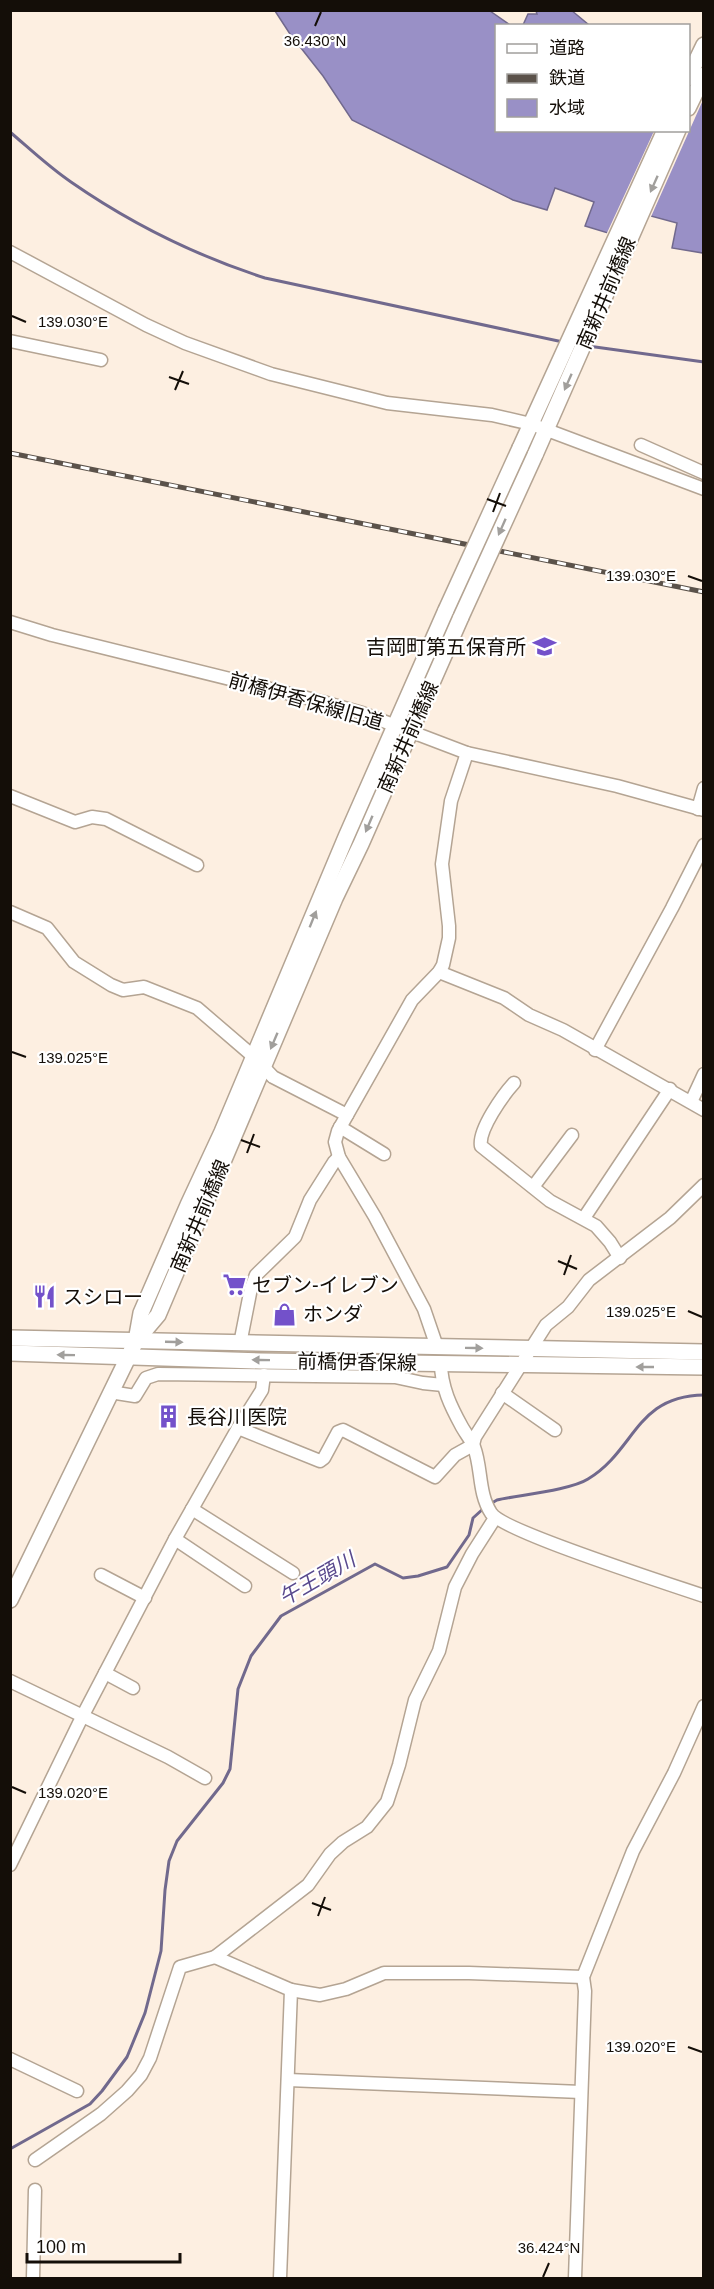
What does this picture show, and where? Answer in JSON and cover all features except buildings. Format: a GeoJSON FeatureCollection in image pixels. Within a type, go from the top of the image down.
{"type":"FeatureCollection","features":[{"type":"Feature","properties":{"kind":"main road"},"geometry":{"type":"LineString","coordinates":[[690,74],[704,45]]}},
{"type":"Feature","properties":{"kind":"main road"},"geometry":{"type":"LineString","coordinates":[[690,104],[704,75]]}},
{"type":"Feature","properties":{"kind":"main road","name":"南新井前橋線"},"geometry":{"type":"LineString","coordinates":[[10,1600],[128,1356],[136,1341],[158,1315],[394,727],[664,132]]}},
{"type":"Feature","properties":{"kind":"main road","name":"南新井前橋線"},"geometry":{"type":"LineString","coordinates":[[258,1063],[361,844],[677,132]]}},
{"type":"Feature","properties":{"kind":"main road","name":"前橋伊香保線"},"geometry":{"type":"LineString","coordinates":[[10,1338],[704,1352]]}},
{"type":"Feature","properties":{"kind":"main road","name":"前橋伊香保線"},"geometry":{"type":"LineString","coordinates":[[10,1353],[260,1361],[704,1367]]}},
{"type":"Feature","properties":{"kind":"street"},"geometry":{"type":"LineString","coordinates":[[10,252],[146,325],[185,343],[271,374],[387,403],[492,415],[547,428],[704,489]]}},
{"type":"Feature","properties":{"kind":"street"},"geometry":{"type":"LineString","coordinates":[[10,341],[101,360]]}},
{"type":"Feature","properties":{"kind":"street"},"geometry":{"type":"LineString","coordinates":[[641,445],[704,473]]}},
{"type":"Feature","properties":{"kind":"street","name":"前橋伊香保線旧道"},"geometry":{"type":"LineString","coordinates":[[10,622],[362,713],[467,753],[617,786],[700,810]]}},
{"type":"Feature","properties":{"kind":"street"},"geometry":{"type":"LineString","coordinates":[[437,1347],[423,1309],[375,1217],[339,1157],[335,1142],[340,1127],[412,1000],[440,972],[443,965],[449,938],[442,864],[444,843],[451,801],[467,753]]}},
{"type":"Feature","properties":{"kind":"street"},"geometry":{"type":"LineString","coordinates":[[700,810],[704,788]]}},
{"type":"Feature","properties":{"kind":"street"},"geometry":{"type":"LineString","coordinates":[[10,796],[75,822],[92,817],[106,819],[197,865]]}},
{"type":"Feature","properties":{"kind":"street"},"geometry":{"type":"LineString","coordinates":[[595,1050],[704,845]]}},
{"type":"Feature","properties":{"kind":"street"},"geometry":{"type":"LineString","coordinates":[[10,912],[47,928],[74,962],[111,985],[123,990],[144,987],[197,1008],[273,1077],[347,1115]]}},
{"type":"Feature","properties":{"kind":"street"},"geometry":{"type":"LineString","coordinates":[[440,972],[504,998],[529,1015],[563,1030],[704,1110]]}},
{"type":"Feature","properties":{"kind":"street"},"geometry":{"type":"LineString","coordinates":[[691,1102],[704,1074]]}},
{"type":"Feature","properties":{"kind":"street"},"geometry":{"type":"LineString","coordinates":[[514,1083],[484,1130],[480,1143],[483,1148],[564,1210],[584,1218],[604,1235],[620,1258]]}},
{"type":"Feature","properties":{"kind":"street"},"geometry":{"type":"LineString","coordinates":[[584,1218],[670,1089]]}},
{"type":"Feature","properties":{"kind":"street"},"geometry":{"type":"LineString","coordinates":[[340,1127],[384,1154]]}},
{"type":"Feature","properties":{"kind":"street"},"geometry":{"type":"LineString","coordinates":[[533,1187],[572,1136]]}},
{"type":"Feature","properties":{"kind":"street"},"geometry":{"type":"LineString","coordinates":[[240,1344],[251,1287],[256,1275],[295,1237],[310,1200],[339,1157]]}},
{"type":"Feature","properties":{"kind":"street"},"geometry":{"type":"LineString","coordinates":[[474,1446],[475,1437],[546,1325],[567,1307],[584,1284],[670,1218],[704,1185]]}},
{"type":"Feature","properties":{"kind":"street"},"geometry":{"type":"LineString","coordinates":[[441,1363],[443,1385],[474,1446],[484,1497],[493,1516],[534,1536],[704,1596]]}},
{"type":"Feature","properties":{"kind":"street"},"geometry":{"type":"LineString","coordinates":[[110,1392],[135,1396],[146,1378],[158,1374],[395,1377],[443,1385]]}},
{"type":"Feature","properties":{"kind":"street"},"geometry":{"type":"LineString","coordinates":[[10,1865],[82,1717],[176,1539],[262,1390],[264,1375]]}},
{"type":"Feature","properties":{"kind":"street"},"geometry":{"type":"LineString","coordinates":[[502,1394],[555,1430]]}},
{"type":"Feature","properties":{"kind":"street"},"geometry":{"type":"LineString","coordinates":[[238,1428],[320,1461],[324,1458],[338,1432],[342,1430],[435,1478],[455,1455],[474,1446]]}},
{"type":"Feature","properties":{"kind":"street"},"geometry":{"type":"LineString","coordinates":[[192,1509],[293,1574]]}},
{"type":"Feature","properties":{"kind":"street"},"geometry":{"type":"LineString","coordinates":[[35,2160],[101,2114],[141,2075],[150,2058],[180,1967],[215,1958],[308,1885],[330,1854],[343,1842],[367,1827],[387,1802],[415,1700],[439,1651],[455,1587],[493,1516]]}},
{"type":"Feature","properties":{"kind":"street"},"geometry":{"type":"LineString","coordinates":[[176,1539],[245,1586]]}},
{"type":"Feature","properties":{"kind":"street"},"geometry":{"type":"LineString","coordinates":[[101,1575],[145,1598]]}},
{"type":"Feature","properties":{"kind":"street"},"geometry":{"type":"LineString","coordinates":[[105,1673],[133,1688]]}},
{"type":"Feature","properties":{"kind":"street"},"geometry":{"type":"LineString","coordinates":[[10,1681],[168,1757],[205,1778]]}},
{"type":"Feature","properties":{"kind":"street"},"geometry":{"type":"LineString","coordinates":[[575,2278],[585,1991],[583,1977],[633,1851],[681,1759],[704,1706]]}},
{"type":"Feature","properties":{"kind":"street"},"geometry":{"type":"LineString","coordinates":[[215,1958],[291,1990],[320,1995],[346,1989],[384,1973],[583,1977]]}},
{"type":"Feature","properties":{"kind":"street"},"geometry":{"type":"LineString","coordinates":[[280,2278],[291,1990]]}},
{"type":"Feature","properties":{"kind":"street"},"geometry":{"type":"LineString","coordinates":[[10,2059],[77,2091]]}},
{"type":"Feature","properties":{"kind":"street"},"geometry":{"type":"LineString","coordinates":[[288,2080],[581,2092]]}},
{"type":"Feature","properties":{"kind":"street"},"geometry":{"type":"LineString","coordinates":[[33,2278],[34,2190]]}},
{"type":"Feature","properties":{"kind":"water"},"geometry":{"type":"Polygon","coordinates":[[[571,10],[588,24],[523,24],[528,14],[537,14],[536,11],[571,10]]]}},
{"type":"Feature","properties":{"kind":"water"},"geometry":{"type":"Polygon","coordinates":[[[275,11],[490,11],[509,24],[495,24],[495,132],[690,132],[690,124],[703,84],[703,253],[672,248],[677,223],[640,213],[608,233],[585,226],[594,202],[555,188],[547,210],[513,200],[352,120],[323,76],[275,11]]]}},
{"type":"Feature","properties":{"kind":"pier"},"geometry":{"type":"Polygon","coordinates":[[[690,75],[704,81],[703,100],[690,129],[690,75]]]}},
{"type":"Feature","properties":{"kind":"pier"},"geometry":{"type":"Polygon","coordinates":[[[654,132],[689,132],[650,219],[642,217],[632,243],[606,235],[654,132]]]}},
{"type":"Feature","properties":{"kind":"waterway"},"geometry":{"type":"LineString","coordinates":[[10,132],[63,177],[140,225],[189,249],[240,269],[265,278],[563,342]]}},
{"type":"Feature","properties":{"kind":"waterway"},"geometry":{"type":"LineString","coordinates":[[588,346],[704,362]]}},
{"type":"Feature","properties":{"kind":"waterway","name":"午王頭川"},"geometry":{"type":"LineString","coordinates":[[490,1504],[497,1500],[570,1486],[588,1479],[617,1454],[650,1414],[664,1404],[681,1398],[704,1395]]}},
{"type":"Feature","properties":{"kind":"waterway","name":"午王頭川"},"geometry":{"type":"LineString","coordinates":[[10,2149],[90,2104],[127,2057],[145,2013],[161,1951],[169,1861],[177,1841],[223,1783],[230,1769],[238,1689],[251,1656],[281,1616],[375,1564],[403,1578],[447,1567],[469,1535],[473,1518],[484,1508]]}},
{"type":"Feature","properties":{"kind":"railway"},"geometry":{"type":"LineString","coordinates":[[10,453],[704,592]]}},
{"type":"Feature","properties":{"kind":"place","name":"吉岡町第五保育所"},"geometry":{"type":"Point","coordinates":[544,647]}},
{"type":"Feature","properties":{"kind":"place","name":"セブン-イレブン"},"geometry":{"type":"Point","coordinates":[234,1285]}},
{"type":"Feature","properties":{"kind":"place","name":"スシロー"},"geometry":{"type":"Point","coordinates":[45,1297]}},
{"type":"Feature","properties":{"kind":"place","name":"ホンダ"},"geometry":{"type":"Point","coordinates":[285,1314]}},
{"type":"Feature","properties":{"kind":"place","name":"長谷川医院"},"geometry":{"type":"Point","coordinates":[169,1417]}}]}
